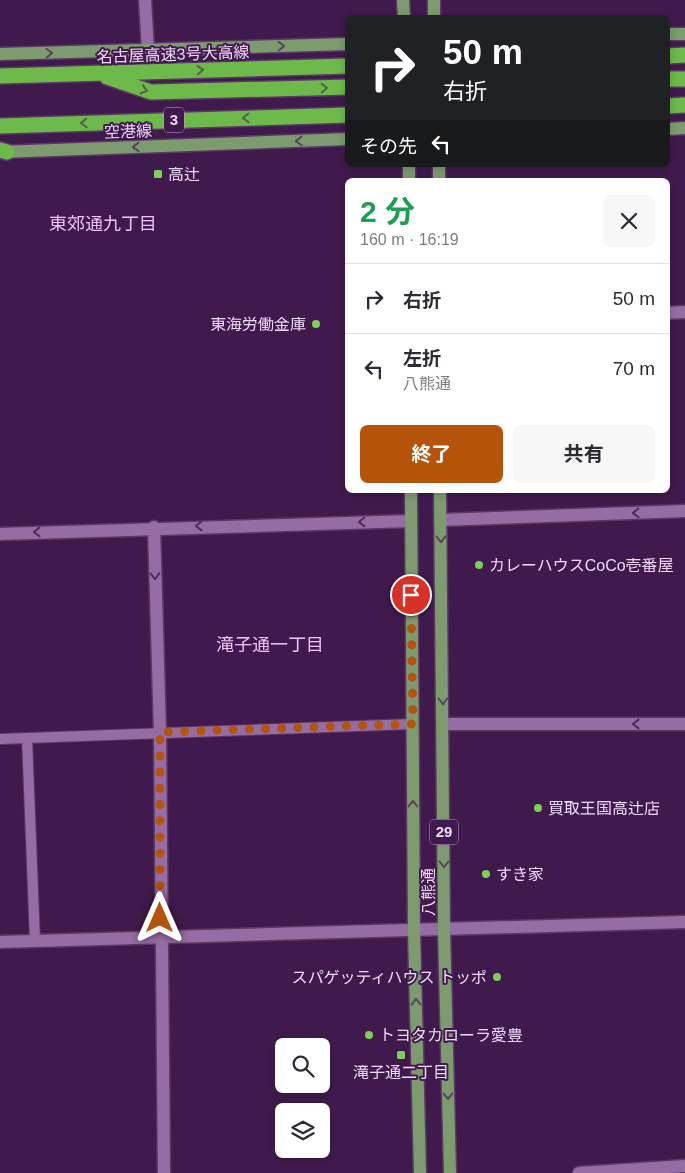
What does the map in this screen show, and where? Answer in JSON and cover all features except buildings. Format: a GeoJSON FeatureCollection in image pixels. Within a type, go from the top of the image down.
{"type":"FeatureCollection","features":[{"type":"Feature","properties":{"kind":"highway"},"geometry":{"type":"LineString","coordinates":[[670,56],[685,55]]}},
{"type":"Feature","properties":{"kind":"highway","name":"名古屋高速3号大高線"},"geometry":{"type":"LineString","coordinates":[[0,76],[345,66]]}},
{"type":"Feature","properties":{"kind":"highway"},"geometry":{"type":"LineString","coordinates":[[98,74],[150,92],[345,87]]}},
{"type":"Feature","properties":{"kind":"highway"},"geometry":{"type":"LineString","coordinates":[[670,79],[685,79]]}},
{"type":"Feature","properties":{"kind":"highway"},"geometry":{"type":"LineString","coordinates":[[670,106],[685,106]]}},
{"type":"Feature","properties":{"kind":"highway","name":"3"},"geometry":{"type":"LineString","coordinates":[[0,126],[345,115]]}},
{"type":"Feature","properties":{"kind":"main road"},"geometry":{"type":"LineString","coordinates":[[404,0],[404,15]]}},
{"type":"Feature","properties":{"kind":"main road"},"geometry":{"type":"LineString","coordinates":[[434,0],[434,15]]}},
{"type":"Feature","properties":{"kind":"main road"},"geometry":{"type":"LineString","coordinates":[[670,34],[685,34]]}},
{"type":"Feature","properties":{"kind":"main road"},"geometry":{"type":"LineString","coordinates":[[0,54],[345,44]]}},
{"type":"Feature","properties":{"kind":"main road"},"geometry":{"type":"LineString","coordinates":[[670,128],[685,128]]}},
{"type":"Feature","properties":{"kind":"main road","name":"空港線"},"geometry":{"type":"LineString","coordinates":[[2,151],[345,139]]}},
{"type":"Feature","properties":{"kind":"main road","name":"八熊通"},"geometry":{"type":"LineString","coordinates":[[410,493],[414,930],[420,1173]]}},
{"type":"Feature","properties":{"kind":"main road","name":"八熊通"},"geometry":{"type":"LineString","coordinates":[[440,493],[444,929],[450,1173]]}},
{"type":"Feature","properties":{"kind":"street"},"geometry":{"type":"LineString","coordinates":[[145,0],[148,50]]}},
{"type":"Feature","properties":{"kind":"street"},"geometry":{"type":"LineString","coordinates":[[670,313],[685,312]]}},
{"type":"Feature","properties":{"kind":"street"},"geometry":{"type":"LineString","coordinates":[[440,520],[685,511]]}},
{"type":"Feature","properties":{"kind":"street"},"geometry":{"type":"LineString","coordinates":[[0,534],[154,527],[410,520]]}},
{"type":"Feature","properties":{"kind":"street"},"geometry":{"type":"LineString","coordinates":[[154,527],[160,732],[160,937],[164,1173]]}},
{"type":"Feature","properties":{"kind":"street"},"geometry":{"type":"LineString","coordinates":[[443,724],[685,724]]}},
{"type":"Feature","properties":{"kind":"street"},"geometry":{"type":"LineString","coordinates":[[0,942],[685,922]]}},
{"type":"Feature","properties":{"kind":"street"},"geometry":{"type":"LineString","coordinates":[[579,1173],[629,1172],[685,1166]]}},
{"type":"Feature","properties":{"kind":"lane"},"geometry":{"type":"LineString","coordinates":[[0,739],[413,724]]}},
{"type":"Feature","properties":{"kind":"lane"},"geometry":{"type":"LineString","coordinates":[[27,738],[35,941]]}},
{"type":"Feature","properties":{"kind":"place","name":"高辻"},"geometry":{"type":"Point","coordinates":[158,174]}},
{"type":"Feature","properties":{"kind":"place","name":"東海労働金庫"},"geometry":{"type":"Point","coordinates":[316,324]}},
{"type":"Feature","properties":{"kind":"place","name":"カレーハウスCoCo壱番屋"},"geometry":{"type":"Point","coordinates":[479,565]}},
{"type":"Feature","properties":{"kind":"place","name":"買取王国高辻店"},"geometry":{"type":"Point","coordinates":[538,808]}},
{"type":"Feature","properties":{"kind":"place","name":"すき家"},"geometry":{"type":"Point","coordinates":[486,874]}},
{"type":"Feature","properties":{"kind":"place","name":"スパゲッティハウス トッポ"},"geometry":{"type":"Point","coordinates":[497,977]}},
{"type":"Feature","properties":{"kind":"place","name":"トヨタカローラ愛豊"},"geometry":{"type":"Point","coordinates":[369,1035]}},
{"type":"Feature","properties":{"kind":"place","name":"滝子通二丁目"},"geometry":{"type":"Point","coordinates":[401,1055]}},
{"type":"Feature","properties":{"kind":"district","name":"東郊通九丁目"},"geometry":{"type":"Point","coordinates":[103,224]}},
{"type":"Feature","properties":{"kind":"district","name":"滝子通一丁目"},"geometry":{"type":"Point","coordinates":[270,645]}},
{"type":"Feature","properties":{"kind":"route"},"geometry":{"type":"LineString","coordinates":[[160,918],[160,732],[413,724],[411,595]]}}]}
